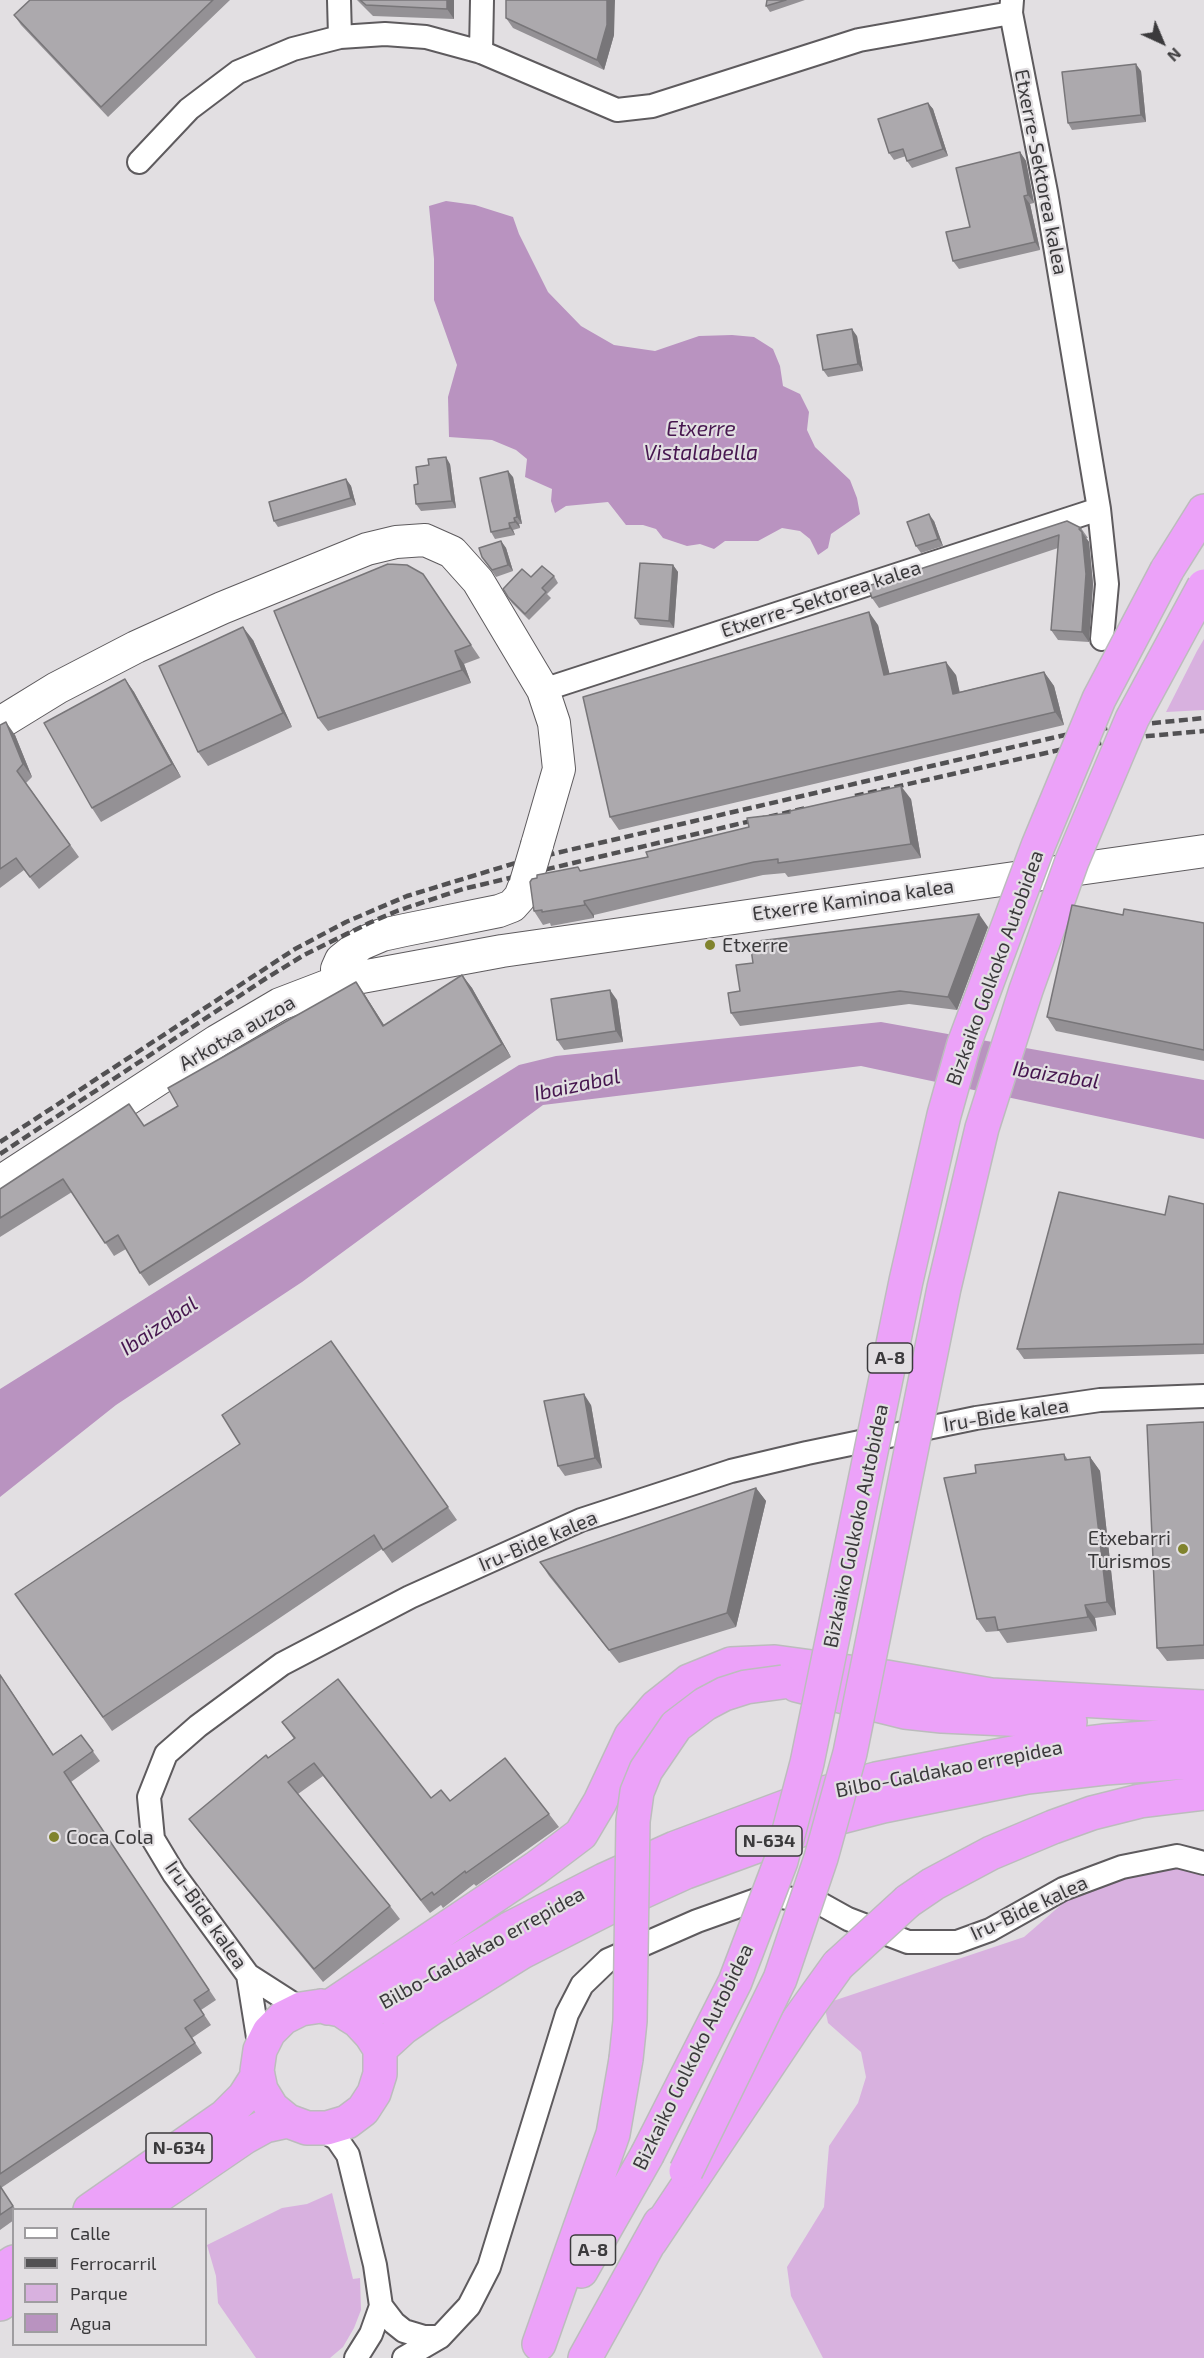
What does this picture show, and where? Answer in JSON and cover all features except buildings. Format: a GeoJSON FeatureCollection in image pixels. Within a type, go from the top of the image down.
{"type":"FeatureCollection","features":[{"type":"Feature","properties":{"kind":"highway","name":"Bizkaiko Golkoko Autobidea"},"geometry":{"type":"LineString","coordinates":[[535,2351],[647,2156],[735,1982],[781,1861],[807,1763],[906,1281],[944,1115],[964,1044],[1030,867],[1100,699],[1167,570],[1204,511]]}},
{"type":"Feature","properties":{"kind":"highway","name":"Bizkaiko Golkoko Autobidea"},"geometry":{"type":"LineString","coordinates":[[650,2242],[780,1979],[821,1858],[852,1742],[944,1288],[982,1128],[1018,1012],[1072,861],[1132,719],[1204,586]]}},
{"type":"Feature","properties":{"kind":"highway"},"geometry":{"type":"LineString","coordinates":[[327,2011],[358,2020],[380,2049],[380,2074],[374,2093],[363,2110],[347,2122],[320,2128],[307,2128],[288,2121],[272,2108],[261,2090],[259,2063],[269,2032],[284,2018],[327,2011],[536,1868],[581,1834],[600,1802],[631,1736],[656,1707],[689,1681],[731,1664],[775,1662],[886,1677],[991,1695],[1204,1707]]}},
{"type":"Feature","properties":{"kind":"highway"},"geometry":{"type":"LineString","coordinates":[[535,2351],[613,2134],[630,2021],[633,1821],[637,1792],[646,1770],[676,1726],[705,1704],[724,1694],[746,1687],[783,1683],[879,1706],[942,1716],[1204,1728]]}},
{"type":"Feature","properties":{"kind":"highway","name":"Bilbo-Galdakao errepidea"},"geometry":{"type":"LineString","coordinates":[[327,2011],[371,2011],[393,2001],[509,1929],[604,1880],[675,1848],[817,1795],[876,1779],[1023,1751],[1103,1741],[1204,1734]]}},
{"type":"Feature","properties":{"kind":"highway","name":"Bilbo-Galdakao errepidea"},"geometry":{"type":"LineString","coordinates":[[380,2049],[403,2028],[432,2007],[533,1947],[616,1904],[686,1872],[825,1821],[883,1806],[1027,1778],[1105,1768],[1204,1761]]}},
{"type":"Feature","properties":{"kind":"highway"},"geometry":{"type":"LineString","coordinates":[[650,2242],[838,1965],[908,1901],[933,1884],[991,1853],[1053,1827],[1092,1813],[1140,1802],[1204,1793]]}},
{"type":"Feature","properties":{"kind":"highway","name":"N-634"},"geometry":{"type":"LineString","coordinates":[[93,2208],[225,2116],[244,2097],[259,2063]]}},
{"type":"Feature","properties":{"kind":"highway","name":"N-634"},"geometry":{"type":"LineString","coordinates":[[141,2208],[245,2137],[265,2126],[288,2121]]}},
{"type":"Feature","properties":{"kind":"highway","name":"A-8"},"geometry":{"type":"LineString","coordinates":[[585,2358],[650,2242]]}},
{"type":"Feature","properties":{"kind":"street"},"geometry":{"type":"LineString","coordinates":[[339,0],[340,37]]}},
{"type":"Feature","properties":{"kind":"street"},"geometry":{"type":"LineString","coordinates":[[481,52],[482,0]]}},
{"type":"Feature","properties":{"kind":"street","name":"Etxerre-Sektorea kalea"},"geometry":{"type":"LineString","coordinates":[[139,162],[189,109],[238,72],[293,49],[340,37],[385,34],[426,37],[481,52],[617,110],[652,106],[860,40],[1011,6],[1046,192],[1100,509],[1107,584],[1102,639]]}},
{"type":"Feature","properties":{"kind":"street","name":"Etxerre-Sektorea kalea"},"geometry":{"type":"LineString","coordinates":[[543,690],[1100,509]]}},
{"type":"Feature","properties":{"kind":"street"},"geometry":{"type":"LineString","coordinates":[[0,723],[57,688],[136,647],[222,608],[367,549],[396,542],[425,540],[453,552],[478,581],[543,690],[554,723],[559,769],[526,882],[520,897],[512,906],[499,911],[382,935],[362,944],[341,960],[338,969],[340,981]]}},
{"type":"Feature","properties":{"kind":"street","name":"Etxerre Kaminoa kalea"},"geometry":{"type":"LineString","coordinates":[[502,951],[1204,851]]}},
{"type":"Feature","properties":{"kind":"street","name":"Arkotxa auzoa"},"geometry":{"type":"LineString","coordinates":[[0,1182],[280,1004],[340,981],[502,951]]}},
{"type":"Feature","properties":{"kind":"street","name":"Iru-Bide kalea"},"geometry":{"type":"LineString","coordinates":[[248,1975],[174,1874],[153,1839],[149,1797],[166,1754],[198,1726],[282,1664],[410,1597],[581,1520],[731,1471],[807,1452],[976,1418],[1100,1400],[1204,1396]]}},
{"type":"Feature","properties":{"kind":"street","name":"Iru-Bide kalea"},"geometry":{"type":"LineString","coordinates":[[404,2358],[440,2337],[469,2306],[489,2267],[567,2014],[582,1985],[608,1960],[697,1921],[770,1895],[821,1904],[848,1919],[908,1942],[957,1942],[990,1930],[1064,1889],[1122,1867],[1177,1856],[1204,1863]]}},
{"type":"Feature","properties":{"kind":"street"},"geometry":{"type":"LineString","coordinates":[[248,1975],[327,2011]]}},
{"type":"Feature","properties":{"kind":"street"},"geometry":{"type":"LineString","coordinates":[[248,1975],[259,2063]]}},
{"type":"Feature","properties":{"kind":"street"},"geometry":{"type":"LineString","coordinates":[[348,2155],[354,2129],[363,2110]]}},
{"type":"Feature","properties":{"kind":"street"},"geometry":{"type":"LineString","coordinates":[[320,2128],[336,2139],[348,2155],[375,2265],[381,2306],[371,2334],[356,2358]]}},
{"type":"Feature","properties":{"kind":"street"},"geometry":{"type":"LineString","coordinates":[[381,2306],[394,2323],[404,2331],[424,2337],[440,2337]]}},
{"type":"Feature","properties":{"kind":"green space"},"geometry":{"type":"Polygon","coordinates":[[[1204,639],[1204,710],[1166,712],[1197,651],[1204,639]]]}},
{"type":"Feature","properties":{"kind":"green space"},"geometry":{"type":"Polygon","coordinates":[[[1204,1855],[1204,2358],[823,2358],[791,2296],[787,2267],[824,2207],[829,2146],[858,2103],[866,2077],[861,2052],[828,2023],[824,2004],[1024,1937],[1099,1872],[1204,1855]]]}},
{"type":"Feature","properties":{"kind":"green space"},"geometry":{"type":"Polygon","coordinates":[[[332,2193],[353,2279],[360,2278],[361,2310],[354,2328],[343,2347],[330,2358],[256,2358],[218,2303],[216,2276],[207,2245],[282,2208],[307,2204],[332,2193]]]}},
{"type":"Feature","properties":{"kind":"water","name":"Etxerre Vistalabella"},"geometry":{"type":"Polygon","coordinates":[[[446,201],[475,205],[513,217],[548,292],[581,326],[614,345],[655,351],[699,336],[732,335],[754,337],[773,349],[780,366],[783,386],[800,394],[809,412],[807,430],[815,447],[850,480],[860,514],[831,534],[828,548],[818,555],[810,539],[800,531],[782,528],[758,541],[725,541],[714,549],[700,544],[687,546],[663,538],[656,529],[643,525],[626,525],[608,502],[566,506],[555,513],[551,501],[552,489],[525,477],[527,459],[516,450],[492,440],[449,437],[448,397],[457,365],[434,300],[434,259],[429,206],[446,201]]]}},
{"type":"Feature","properties":{"kind":"water","name":"Ibaizabal"},"geometry":{"type":"Polygon","coordinates":[[[881,1022],[1204,1080],[1204,1139],[861,1066],[543,1105],[302,1282],[116,1405],[0,1497],[0,1389],[519,1065],[556,1056],[881,1022]]]}},
{"type":"Feature","properties":{"kind":"railway"},"geometry":{"type":"LineString","coordinates":[[0,1142],[295,949],[346,922],[407,896],[522,861],[1065,735],[1114,727],[1204,718]]}},
{"type":"Feature","properties":{"kind":"railway"},"geometry":{"type":"LineString","coordinates":[[855,796],[1068,748],[1148,736],[1204,731]]}},
{"type":"Feature","properties":{"kind":"railway"},"geometry":{"type":"LineString","coordinates":[[0,1154],[265,979],[304,955],[369,923],[463,889],[806,808]]}},
{"type":"Feature","properties":{"kind":"place","name":"Etxerre"},"geometry":{"type":"Point","coordinates":[710,945]}},
{"type":"Feature","properties":{"kind":"place","name":"Etxebarri Turismos"},"geometry":{"type":"Point","coordinates":[1183,1549]}},
{"type":"Feature","properties":{"kind":"place","name":"Coca Cola"},"geometry":{"type":"Point","coordinates":[54,1837]}}]}
